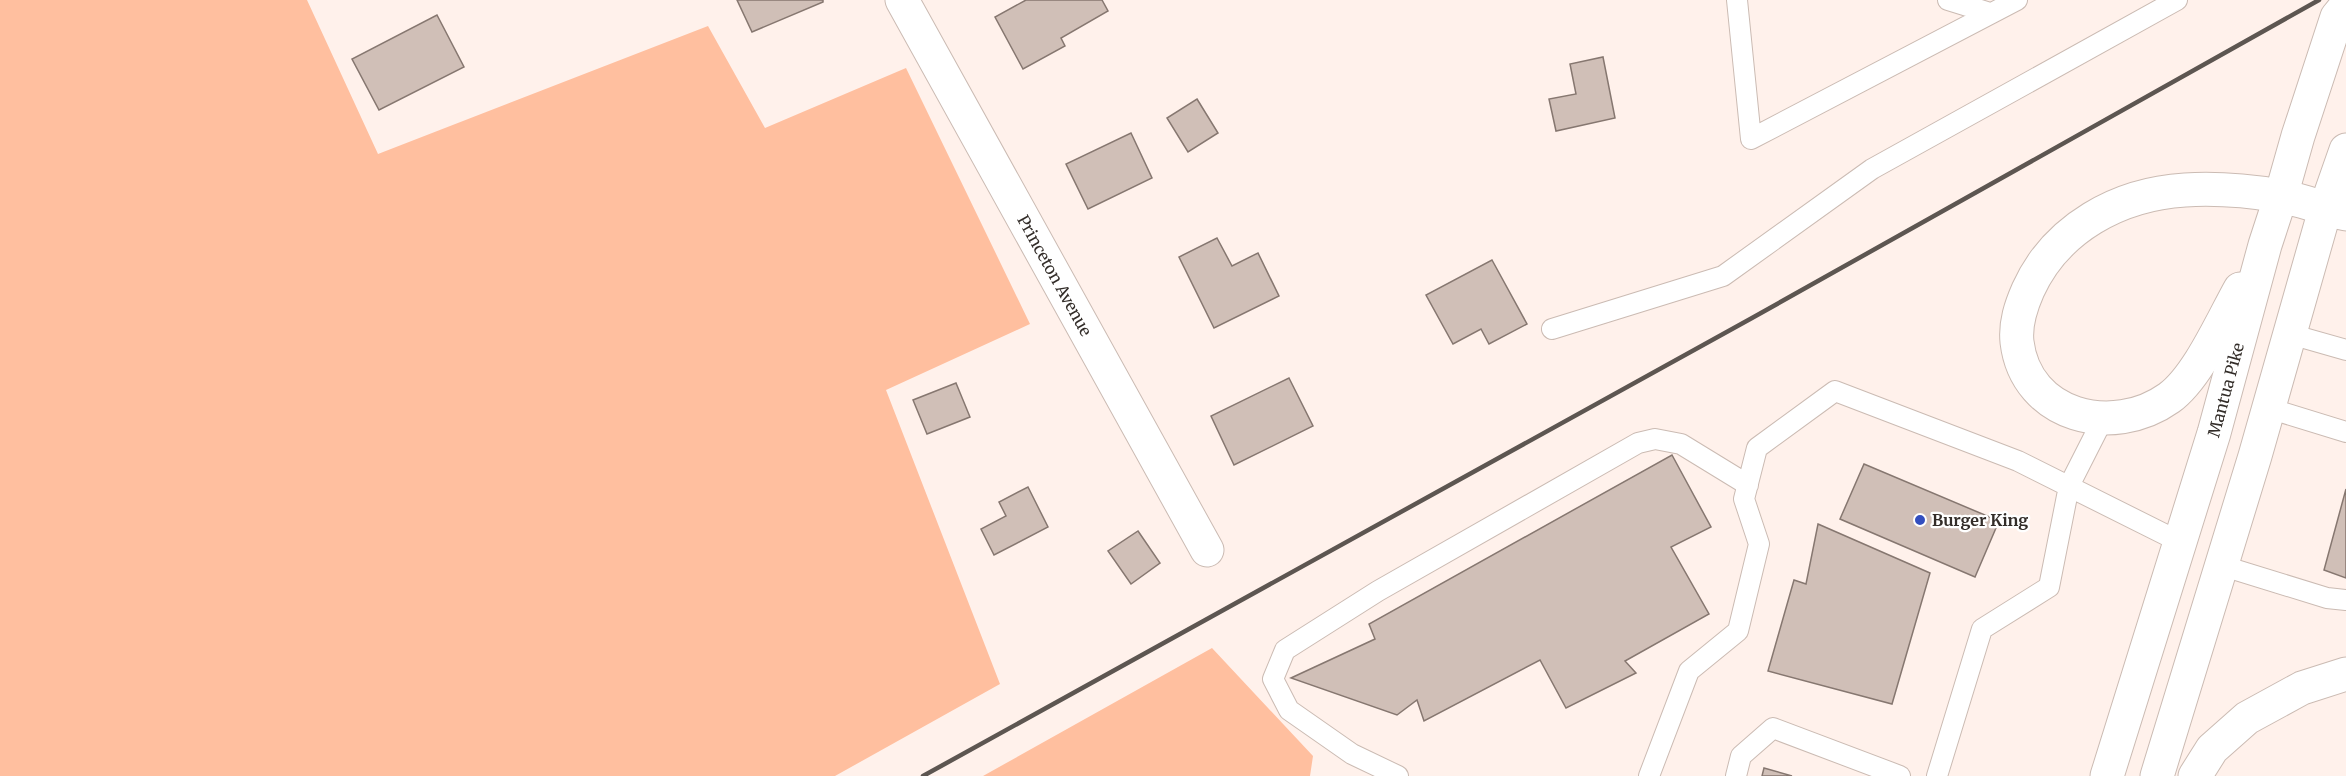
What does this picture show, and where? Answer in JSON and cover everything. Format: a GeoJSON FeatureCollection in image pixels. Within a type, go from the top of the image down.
{"type":"FeatureCollection","features":[{"type":"Feature","properties":{"kind":"main road","name":"Princeton Avenue"},"geometry":{"type":"LineString","coordinates":[[902,0],[1207,550]]}},
{"type":"Feature","properties":{"kind":"main road","name":"Mantua Pike"},"geometry":{"type":"LineString","coordinates":[[2107,776],[2214,433],[2265,245],[2282,196],[2298,136],[2337,17],[2346,6]]}},
{"type":"Feature","properties":{"kind":"main road"},"geometry":{"type":"LineString","coordinates":[[2157,776],[2290,334],[2336,212],[2346,150],[2298,136]]}},
{"type":"Feature","properties":{"kind":"main road"},"geometry":{"type":"LineString","coordinates":[[2265,245],[2194,371],[2169,398],[2149,410],[2126,417],[2103,419],[2085,417],[2053,402],[2039,390],[2028,375],[2017,342],[2019,315],[2033,279],[2062,241],[2080,225],[2106,210],[2159,193],[2206,189],[2282,196],[2336,212]]}},
{"type":"Feature","properties":{"kind":"main road"},"geometry":{"type":"LineString","coordinates":[[2195,776],[2212,749],[2247,718],[2302,688],[2346,674]]}},
{"type":"Feature","properties":{"kind":"lane"},"geometry":{"type":"LineString","coordinates":[[1737,0],[1751,139],[2016,0]]}},
{"type":"Feature","properties":{"kind":"lane"},"geometry":{"type":"LineString","coordinates":[[1948,0],[1990,13]]}},
{"type":"Feature","properties":{"kind":"lane"},"geometry":{"type":"LineString","coordinates":[[1552,329],[1723,276],[1872,169],[2177,0]]}},
{"type":"Feature","properties":{"kind":"lane"},"geometry":{"type":"LineString","coordinates":[[2290,334],[2346,350]]}},
{"type":"Feature","properties":{"kind":"lane"},"geometry":{"type":"LineString","coordinates":[[1649,776],[1689,671],[1738,631],[1759,544],[1744,499],[1757,448],[1835,391],[2018,461],[2180,542]]}},
{"type":"Feature","properties":{"kind":"lane"},"geometry":{"type":"LineString","coordinates":[[2268,408],[2346,432]]}},
{"type":"Feature","properties":{"kind":"lane"},"geometry":{"type":"LineString","coordinates":[[1936,776],[1982,629],[2049,587],[2069,486],[2103,419]]}},
{"type":"Feature","properties":{"kind":"lane"},"geometry":{"type":"LineString","coordinates":[[1398,776],[1352,754],[1288,710],[1273,680],[1286,650],[1378,591],[1638,443],[1655,439],[1681,444],[1748,485]]}},
{"type":"Feature","properties":{"kind":"lane"},"geometry":{"type":"LineString","coordinates":[[2220,565],[2327,598],[2346,600]]}},
{"type":"Feature","properties":{"kind":"lane"},"geometry":{"type":"LineString","coordinates":[[1736,776],[1742,756],[1773,728],[1900,776]]}},
{"type":"Feature","properties":{"kind":"shaded area"},"geometry":{"type":"Polygon","coordinates":[[[0,0],[307,0],[378,154],[708,26],[765,128],[906,68],[1030,324],[886,390],[1000,684],[835,776],[0,776],[0,0]]]}},
{"type":"Feature","properties":{"kind":"shaded area"},"geometry":{"type":"Polygon","coordinates":[[[1212,648],[1313,756],[1310,776],[983,776],[1212,648]]]}},
{"type":"Feature","properties":{"kind":"building"},"geometry":{"type":"Polygon","coordinates":[[[737,0],[823,0],[823,2],[752,32],[737,0]]]}},
{"type":"Feature","properties":{"kind":"building"},"geometry":{"type":"Polygon","coordinates":[[[1026,0],[1102,0],[1108,11],[1061,38],[1065,46],[1023,69],[995,17],[1026,0]]]}},
{"type":"Feature","properties":{"kind":"building"},"geometry":{"type":"Polygon","coordinates":[[[437,15],[464,67],[379,110],[352,59],[437,15]]]}},
{"type":"Feature","properties":{"kind":"building"},"geometry":{"type":"Polygon","coordinates":[[[1603,57],[1615,118],[1556,131],[1549,99],[1576,94],[1570,64],[1603,57]]]}},
{"type":"Feature","properties":{"kind":"building"},"geometry":{"type":"Polygon","coordinates":[[[1197,99],[1218,133],[1188,152],[1167,118],[1197,99]]]}},
{"type":"Feature","properties":{"kind":"building"},"geometry":{"type":"Polygon","coordinates":[[[1131,133],[1152,178],[1088,209],[1066,164],[1131,133]]]}},
{"type":"Feature","properties":{"kind":"building"},"geometry":{"type":"Polygon","coordinates":[[[1217,238],[1232,266],[1258,253],[1279,296],[1214,328],[1179,257],[1217,238]]]}},
{"type":"Feature","properties":{"kind":"building"},"geometry":{"type":"Polygon","coordinates":[[[1492,260],[1527,324],[1489,344],[1481,329],[1453,344],[1426,295],[1492,260]]]}},
{"type":"Feature","properties":{"kind":"building"},"geometry":{"type":"Polygon","coordinates":[[[1289,378],[1313,426],[1234,465],[1211,416],[1289,378]]]}},
{"type":"Feature","properties":{"kind":"building"},"geometry":{"type":"Polygon","coordinates":[[[956,383],[970,417],[927,434],[913,400],[956,383]]]}},
{"type":"Feature","properties":{"kind":"building"},"geometry":{"type":"Polygon","coordinates":[[[1672,455],[1711,527],[1671,547],[1709,614],[1625,661],[1636,673],[1566,708],[1540,660],[1424,721],[1417,700],[1397,715],[1291,678],[1375,639],[1369,624],[1672,455]]]}},
{"type":"Feature","properties":{"kind":"building","name":"Burger King"},"geometry":{"type":"Polygon","coordinates":[[[1864,464],[1999,521],[1975,577],[1840,519],[1864,464]]]}},
{"type":"Feature","properties":{"kind":"building"},"geometry":{"type":"Polygon","coordinates":[[[1028,487],[1048,527],[994,555],[981,529],[1006,516],[999,502],[1028,487]]]}},
{"type":"Feature","properties":{"kind":"building"},"geometry":{"type":"Polygon","coordinates":[[[2346,489],[2346,578],[2324,570],[2346,489]]]}},
{"type":"Feature","properties":{"kind":"building"},"geometry":{"type":"Polygon","coordinates":[[[1818,524],[1930,573],[1892,704],[1768,671],[1794,580],[1806,584],[1818,524]]]}},
{"type":"Feature","properties":{"kind":"building"},"geometry":{"type":"Polygon","coordinates":[[[1138,531],[1160,563],[1131,584],[1108,551],[1138,531]]]}},
{"type":"Feature","properties":{"kind":"building"},"geometry":{"type":"Polygon","coordinates":[[[1764,768],[1792,776],[1762,776],[1764,768]]]}},
{"type":"Feature","properties":{"kind":"railway"},"geometry":{"type":"LineString","coordinates":[[923,776],[1752,318],[2319,0]]}},
{"type":"Feature","properties":{"kind":"place","name":"Burger King"},"geometry":{"type":"Point","coordinates":[1920,520]}}]}
